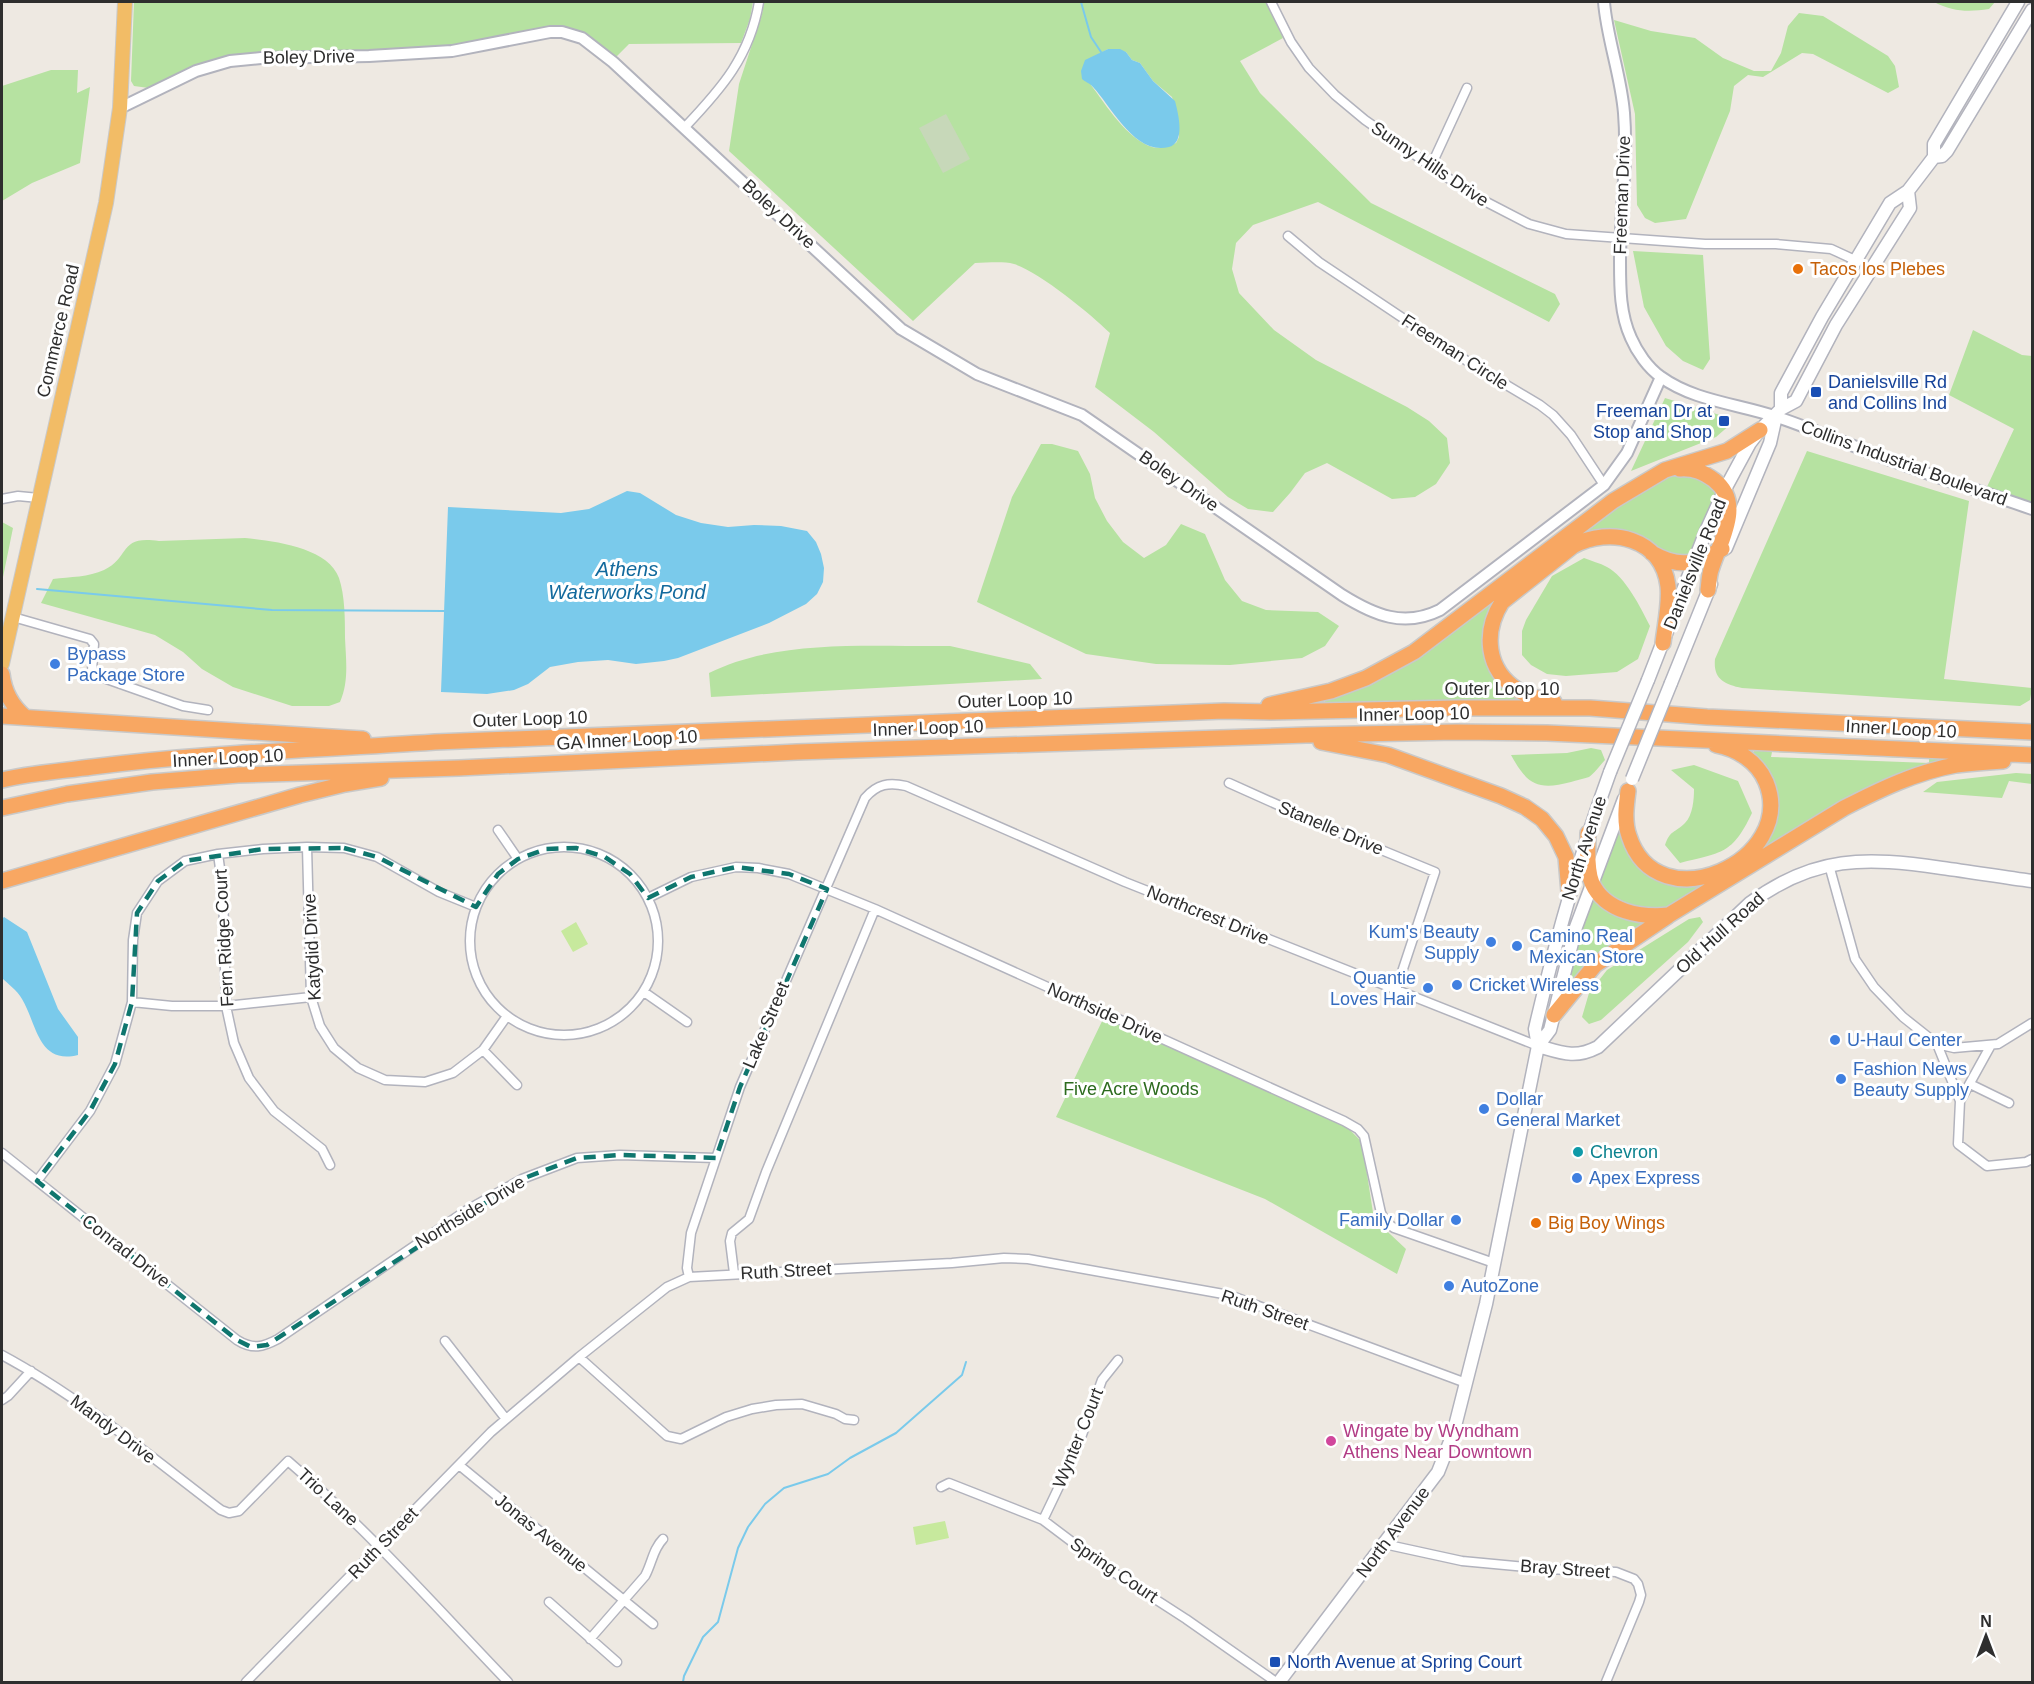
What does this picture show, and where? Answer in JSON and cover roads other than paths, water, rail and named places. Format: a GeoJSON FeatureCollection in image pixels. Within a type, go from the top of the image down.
{"type":"FeatureCollection","features":[{"type":"Feature","properties":{"kind":"highway","name":"Commerce Road"},"geometry":{"type":"LineString","coordinates":[[2,664],[106,203],[120,108],[125,2]]}},
{"type":"Feature","properties":{"kind":"highway"},"geometry":{"type":"LineString","coordinates":[[1224,711],[1331,691],[1366,678],[1414,652],[1613,501],[1665,470],[1727,451],[1760,430]]}},
{"type":"Feature","properties":{"kind":"highway"},"geometry":{"type":"LineString","coordinates":[[1665,470],[1693,469],[1702,472],[1717,482],[1724,491],[1729,505],[1729,519],[1722,549],[1711,570],[1708,590]]}},
{"type":"Feature","properties":{"kind":"highway"},"geometry":{"type":"LineString","coordinates":[[1590,708],[1537,698],[1517,690],[1509,683],[1496,666],[1490,649],[1490,632],[1496,612],[1502,602],[1573,546],[1585,540],[1602,536],[1622,537],[1642,544],[1667,561],[1682,564],[1694,562],[1722,549]]}},
{"type":"Feature","properties":{"kind":"highway"},"geometry":{"type":"LineString","coordinates":[[1650,551],[1661,567],[1668,587],[1663,643]]}},
{"type":"Feature","properties":{"kind":"highway"},"geometry":{"type":"LineString","coordinates":[[2,674],[7,696],[16,710],[25,717]]}},
{"type":"Feature","properties":{"kind":"highway","name":"Outer Loop 10"},"geometry":{"type":"LineString","coordinates":[[9,778],[135,761],[250,751],[1224,711],[1590,708],[1707,717],[2032,732]]}},
{"type":"Feature","properties":{"kind":"highway"},"geometry":{"type":"LineString","coordinates":[[2,716],[435,742]]}},
{"type":"Feature","properties":{"kind":"highway","name":"Inner Loop 10"},"geometry":{"type":"LineString","coordinates":[[797,752],[1456,732],[1678,738],[2032,756]]}},
{"type":"Feature","properties":{"kind":"highway"},"geometry":{"type":"LineString","coordinates":[[1234,738],[1336,744],[1388,755],[1514,801],[1542,819],[1556,836],[1566,857],[1569,892]]}},
{"type":"Feature","properties":{"kind":"highway"},"geometry":{"type":"LineString","coordinates":[[1630,785],[1626,823],[1629,837],[1642,861],[1649,868],[1668,877],[1687,880],[1710,875],[1731,865],[1758,844],[1770,819],[1771,804],[1769,790],[1758,768],[1749,759],[1726,747],[1678,738]]}},
{"type":"Feature","properties":{"kind":"highway","name":"GA Inner Loop 10"},"geometry":{"type":"LineString","coordinates":[[459,768],[797,752]]}},
{"type":"Feature","properties":{"kind":"highway"},"geometry":{"type":"LineString","coordinates":[[1554,1015],[1595,964],[1669,915],[1844,808],[1900,781],[1956,765],[2032,756]]}},
{"type":"Feature","properties":{"kind":"highway"},"geometry":{"type":"LineString","coordinates":[[2,881],[300,795],[367,780],[459,768]]}},
{"type":"Feature","properties":{"kind":"highway","name":"Inner Loop 10"},"geometry":{"type":"LineString","coordinates":[[5,807],[67,794],[152,782],[238,776],[459,768]]}},
{"type":"Feature","properties":{"kind":"highway"},"geometry":{"type":"LineString","coordinates":[[1588,832],[1592,882],[1604,897],[1626,912],[1646,916],[1669,915]]}},
{"type":"Feature","properties":{"kind":"main road","name":"Danielsville Road"},"geometry":{"type":"LineString","coordinates":[[1722,549],[1770,443],[1781,393],[1822,317],[1890,203],[1908,191],[1934,157],[1934,144],[2018,2]]}},
{"type":"Feature","properties":{"kind":"main road","name":"Danielsville Road"},"geometry":{"type":"LineString","coordinates":[[1934,157],[1942,156],[1947,151],[2032,10]]}},
{"type":"Feature","properties":{"kind":"main road","name":"Danielsville Road"},"geometry":{"type":"LineString","coordinates":[[1630,722],[1724,491],[1750,443],[1760,430],[1778,413],[1796,401],[1836,325],[1910,208],[1908,191]]}},
{"type":"Feature","properties":{"kind":"main road","name":"Danielsville Road"},"geometry":{"type":"LineString","coordinates":[[1653,729],[1708,590]]}},
{"type":"Feature","properties":{"kind":"main road","name":"North Avenue"},"geometry":{"type":"LineString","coordinates":[[1278,1683],[1438,1472],[1453,1434],[1494,1263],[1538,1046],[1535,1029],[1569,892],[1588,832],[1630,722]]}},
{"type":"Feature","properties":{"kind":"main road","name":"North Avenue"},"geometry":{"type":"LineString","coordinates":[[1538,1046],[1550,1030],[1576,927],[1653,729]]}},
{"type":"Feature","properties":{"kind":"main road","name":"Old Hull Road"},"geometry":{"type":"LineString","coordinates":[[1538,1046],[1576,1055],[1599,1047],[1750,903],[1785,880],[1829,865],[1863,860],[1894,861],[2032,881]]}},
{"type":"Feature","properties":{"kind":"street"},"geometry":{"type":"LineString","coordinates":[[685,127],[718,91],[736,67],[749,40],[759,2]]}},
{"type":"Feature","properties":{"kind":"street","name":"Sunny Hills Drive"},"geometry":{"type":"LineString","coordinates":[[1271,2],[1291,42],[1309,69],[1335,95],[1365,120],[1471,194],[1529,224],[1566,234],[1705,244],[1809,246],[1831,249],[1855,260]]}},
{"type":"Feature","properties":{"kind":"street","name":"Freeman Drive"},"geometry":{"type":"LineString","coordinates":[[1604,2],[1622,90],[1624,114],[1625,160],[1620,238],[1620,295],[1631,339],[1649,367],[1661,377],[1698,394],[1778,413]]}},
{"type":"Feature","properties":{"kind":"street","name":"Boley Drive"},"geometry":{"type":"LineString","coordinates":[[120,108],[196,70],[230,62],[261,58],[369,56],[452,51],[535,34],[562,32],[582,38],[592,45],[685,127],[901,328],[977,374],[1082,415],[1362,607],[1391,618],[1418,618],[1440,610],[1604,485]]}},
{"type":"Feature","properties":{"kind":"street"},"geometry":{"type":"LineString","coordinates":[[1431,166],[1467,88]]}},
{"type":"Feature","properties":{"kind":"street","name":"Freeman Circle"},"geometry":{"type":"LineString","coordinates":[[1288,236],[1319,262],[1473,366],[1553,415],[1571,435],[1604,485]]}},
{"type":"Feature","properties":{"kind":"street"},"geometry":{"type":"LineString","coordinates":[[1604,485],[1627,453],[1661,377]]}},
{"type":"Feature","properties":{"kind":"street","name":"Collins Industrial Boulevard"},"geometry":{"type":"LineString","coordinates":[[1778,413],[1905,466],[2032,509]]}},
{"type":"Feature","properties":{"kind":"street"},"geometry":{"type":"LineString","coordinates":[[2,499],[18,496],[39,498]]}},
{"type":"Feature","properties":{"kind":"street"},"geometry":{"type":"LineString","coordinates":[[13,617],[90,639],[94,644],[92,670],[98,676],[183,706],[208,710]]}},
{"type":"Feature","properties":{"kind":"street","name":"Northcrest Drive"},"geometry":{"type":"LineString","coordinates":[[879,786],[892,783],[906,786],[1125,882],[1538,1046]]}},
{"type":"Feature","properties":{"kind":"street","name":"Stanelle Drive"},"geometry":{"type":"LineString","coordinates":[[1229,783],[1435,872],[1396,990]]}},
{"type":"Feature","properties":{"kind":"street","name":"Lake Street"},"geometry":{"type":"LineString","coordinates":[[689,1277],[687,1268],[691,1233],[740,1087],[865,798],[879,786]]}},
{"type":"Feature","properties":{"kind":"street"},"geometry":{"type":"LineString","coordinates":[[498,830],[518,859]]}},
{"type":"Feature","properties":{"kind":"street"},"geometry":{"type":"LineString","coordinates":[[37,1181],[90,1111],[115,1064],[132,1002],[133,940],[137,913],[158,881],[185,861],[218,854],[307,847],[344,848],[377,857],[439,892],[476,907]]}},
{"type":"Feature","properties":{"kind":"street","name":"Katydid Drive"},"geometry":{"type":"LineString","coordinates":[[307,847],[311,997],[320,1026],[334,1048],[358,1068],[385,1080],[426,1082],[453,1073],[483,1050],[507,1016]]}},
{"type":"Feature","properties":{"kind":"street"},"geometry":{"type":"LineString","coordinates":[[576,848],[605,857],[630,874],[648,898],[657,925],[658,953],[650,980],[644,992],[627,1011],[605,1026],[581,1034],[555,1035],[529,1029],[507,1016],[493,1004],[482,989],[472,962],[470,934],[476,907],[483,892],[498,874],[518,859],[546,849],[576,848]]}},
{"type":"Feature","properties":{"kind":"street","name":"Fern Ridge Court"},"geometry":{"type":"LineString","coordinates":[[218,854],[223,890],[226,1006],[234,1043],[249,1078],[274,1111],[322,1149],[330,1166]]}},
{"type":"Feature","properties":{"kind":"street"},"geometry":{"type":"LineString","coordinates":[[1829,865],[1855,959],[1874,987],[1903,1017],[1937,1044],[1954,1048],[1998,1044],[2032,1024]]}},
{"type":"Feature","properties":{"kind":"street","name":"Northside Drive"},"geometry":{"type":"LineString","coordinates":[[648,898],[691,877],[736,867],[758,868],[789,874],[875,909],[1358,1129],[1364,1136],[1386,1222],[1394,1228],[1494,1263]]}},
{"type":"Feature","properties":{"kind":"street"},"geometry":{"type":"LineString","coordinates":[[734,1273],[730,1241],[732,1233],[749,1219],[766,1172],[875,909]]}},
{"type":"Feature","properties":{"kind":"street"},"geometry":{"type":"LineString","coordinates":[[644,992],[687,1023]]}},
{"type":"Feature","properties":{"kind":"street"},"geometry":{"type":"LineString","coordinates":[[132,1002],[172,1006],[226,1006],[311,997]]}},
{"type":"Feature","properties":{"kind":"street"},"geometry":{"type":"LineString","coordinates":[[1937,1044],[1960,1101],[1958,1144],[1987,1166],[2026,1162],[2032,1159]]}},
{"type":"Feature","properties":{"kind":"street"},"geometry":{"type":"LineString","coordinates":[[1960,1101],[1991,1045]]}},
{"type":"Feature","properties":{"kind":"street"},"geometry":{"type":"LineString","coordinates":[[483,1050],[517,1086]]}},
{"type":"Feature","properties":{"kind":"street"},"geometry":{"type":"LineString","coordinates":[[1970,1084],[2009,1103]]}},
{"type":"Feature","properties":{"kind":"street","name":"Conrad Drive"},"geometry":{"type":"LineString","coordinates":[[2,1153],[237,1341],[251,1347]]}},
{"type":"Feature","properties":{"kind":"street","name":"Northside Drive"},"geometry":{"type":"LineString","coordinates":[[251,1347],[259,1347],[278,1339],[467,1210],[522,1179],[578,1158],[620,1155],[716,1158]]}},
{"type":"Feature","properties":{"kind":"street","name":"Ruth Street"},"geometry":{"type":"LineString","coordinates":[[246,1683],[506,1419],[666,1287],[689,1277],[952,1263],[1005,1258],[1028,1259],[1229,1294],[1466,1383]]}},
{"type":"Feature","properties":{"kind":"street"},"geometry":{"type":"LineString","coordinates":[[445,1341],[506,1419]]}},
{"type":"Feature","properties":{"kind":"street","name":"Mandy Drive"},"geometry":{"type":"LineString","coordinates":[[2,1355],[32,1371],[85,1407],[221,1510]]}},
{"type":"Feature","properties":{"kind":"street"},"geometry":{"type":"LineString","coordinates":[[579,1357],[667,1436],[681,1439],[726,1417],[776,1405],[802,1404],[854,1420]]}},
{"type":"Feature","properties":{"kind":"street","name":"Wynter Court"},"geometry":{"type":"LineString","coordinates":[[1043,1520],[1076,1451],[1102,1380],[1118,1360]]}},
{"type":"Feature","properties":{"kind":"street"},"geometry":{"type":"LineString","coordinates":[[2,1400],[32,1371]]}},
{"type":"Feature","properties":{"kind":"street","name":"Trio Lane"},"geometry":{"type":"LineString","coordinates":[[221,1510],[229,1513],[239,1510],[288,1461],[333,1499],[379,1546]]}},
{"type":"Feature","properties":{"kind":"street","name":"Jonas Avenue"},"geometry":{"type":"LineString","coordinates":[[459,1465],[652,1624]]}},
{"type":"Feature","properties":{"kind":"street","name":"Spring Court"},"geometry":{"type":"LineString","coordinates":[[941,1487],[949,1483],[959,1486],[1043,1520],[1104,1566],[1278,1683]]}},
{"type":"Feature","properties":{"kind":"street"},"geometry":{"type":"LineString","coordinates":[[590,1639],[645,1576],[656,1546],[663,1539]]}},
{"type":"Feature","properties":{"kind":"street","name":"Bray Street"},"geometry":{"type":"LineString","coordinates":[[1384,1544],[1462,1561],[1546,1569],[1616,1572],[1635,1579],[1641,1595],[1606,1683]]}},
{"type":"Feature","properties":{"kind":"street"},"geometry":{"type":"LineString","coordinates":[[379,1546],[508,1683]]}},
{"type":"Feature","properties":{"kind":"street"},"geometry":{"type":"LineString","coordinates":[[549,1602],[617,1662]]}},
{"type":"Feature","properties":{"kind":"water"},"geometry":{"type":"Polygon","coordinates":[[[1108,49],[1120,49],[1126,52],[1132,60],[1140,63],[1153,81],[1175,101],[1180,127],[1178,139],[1174,144],[1157,148],[1135,137],[1125,128],[1092,86],[1082,79],[1081,71],[1085,60],[1108,49]]]}},
{"type":"Feature","properties":{"kind":"water","name":"Athens Waterworks Pond"},"geometry":{"type":"Polygon","coordinates":[[[627,491],[640,493],[676,515],[701,523],[728,527],[781,526],[807,531],[816,542],[824,568],[823,582],[817,594],[806,604],[769,623],[678,658],[636,664],[608,660],[578,662],[550,667],[528,684],[514,690],[487,694],[441,692],[448,507],[561,513],[589,509],[627,491]]]}},
{"type":"Feature","properties":{"kind":"water"},"geometry":{"type":"Polygon","coordinates":[[[4,917],[27,932],[58,1009],[78,1037],[78,1055],[54,1054],[47,1048],[20,996],[2,978],[2,919],[4,917]]]}},
{"type":"Feature","properties":{"kind":"waterway"},"geometry":{"type":"LineString","coordinates":[[1081,2],[1091,37],[1101,52]]}},
{"type":"Feature","properties":{"kind":"waterway"},"geometry":{"type":"LineString","coordinates":[[37,589],[272,610],[444,611]]}},
{"type":"Feature","properties":{"kind":"waterway"},"geometry":{"type":"LineString","coordinates":[[683,1682],[703,1637],[718,1622],[738,1548],[748,1527],[765,1504],[784,1488],[828,1474],[850,1458],[896,1433],[962,1375],[966,1362]]}},
{"type":"Feature","properties":{"kind":"place","name":"Tacos los Plebes"},"geometry":{"type":"Point","coordinates":[1798,269]}},
{"type":"Feature","properties":{"kind":"place","name":"Danielsville Rd and Collins Ind"},"geometry":{"type":"Point","coordinates":[1816,392]}},
{"type":"Feature","properties":{"kind":"place","name":"Freeman Dr at Stop and Shop"},"geometry":{"type":"Point","coordinates":[1724,421]}},
{"type":"Feature","properties":{"kind":"place","name":"Bypass Package Store"},"geometry":{"type":"Point","coordinates":[55,664]}},
{"type":"Feature","properties":{"kind":"place","name":"Kum's Beauty Supply"},"geometry":{"type":"Point","coordinates":[1491,942]}},
{"type":"Feature","properties":{"kind":"place","name":"Camino Real Mexican Store"},"geometry":{"type":"Point","coordinates":[1517,946]}},
{"type":"Feature","properties":{"kind":"place","name":"Cricket Wireless"},"geometry":{"type":"Point","coordinates":[1457,985]}},
{"type":"Feature","properties":{"kind":"place","name":"Quantie Loves Hair"},"geometry":{"type":"Point","coordinates":[1428,988]}},
{"type":"Feature","properties":{"kind":"place","name":"U-Haul Center"},"geometry":{"type":"Point","coordinates":[1835,1040]}},
{"type":"Feature","properties":{"kind":"place","name":"Fashion News Beauty Supply"},"geometry":{"type":"Point","coordinates":[1841,1079]}},
{"type":"Feature","properties":{"kind":"place","name":"Dollar General Market"},"geometry":{"type":"Point","coordinates":[1484,1109]}},
{"type":"Feature","properties":{"kind":"place","name":"Chevron"},"geometry":{"type":"Point","coordinates":[1578,1152]}},
{"type":"Feature","properties":{"kind":"place","name":"Apex Express"},"geometry":{"type":"Point","coordinates":[1577,1178]}},
{"type":"Feature","properties":{"kind":"place","name":"Family Dollar"},"geometry":{"type":"Point","coordinates":[1456,1220]}},
{"type":"Feature","properties":{"kind":"place","name":"Big Boy Wings"},"geometry":{"type":"Point","coordinates":[1536,1223]}},
{"type":"Feature","properties":{"kind":"place","name":"AutoZone"},"geometry":{"type":"Point","coordinates":[1449,1286]}},
{"type":"Feature","properties":{"kind":"place","name":"Wingate by Wyndham Athens Near Downtown"},"geometry":{"type":"Point","coordinates":[1331,1441]}},
{"type":"Feature","properties":{"kind":"place","name":"North Avenue at Spring Court"},"geometry":{"type":"Point","coordinates":[1275,1662]}},
{"type":"Feature","properties":{"kind":"park label","name":"Five Acre Woods"},"geometry":{"type":"Point","coordinates":[1131,1089]}}]}
